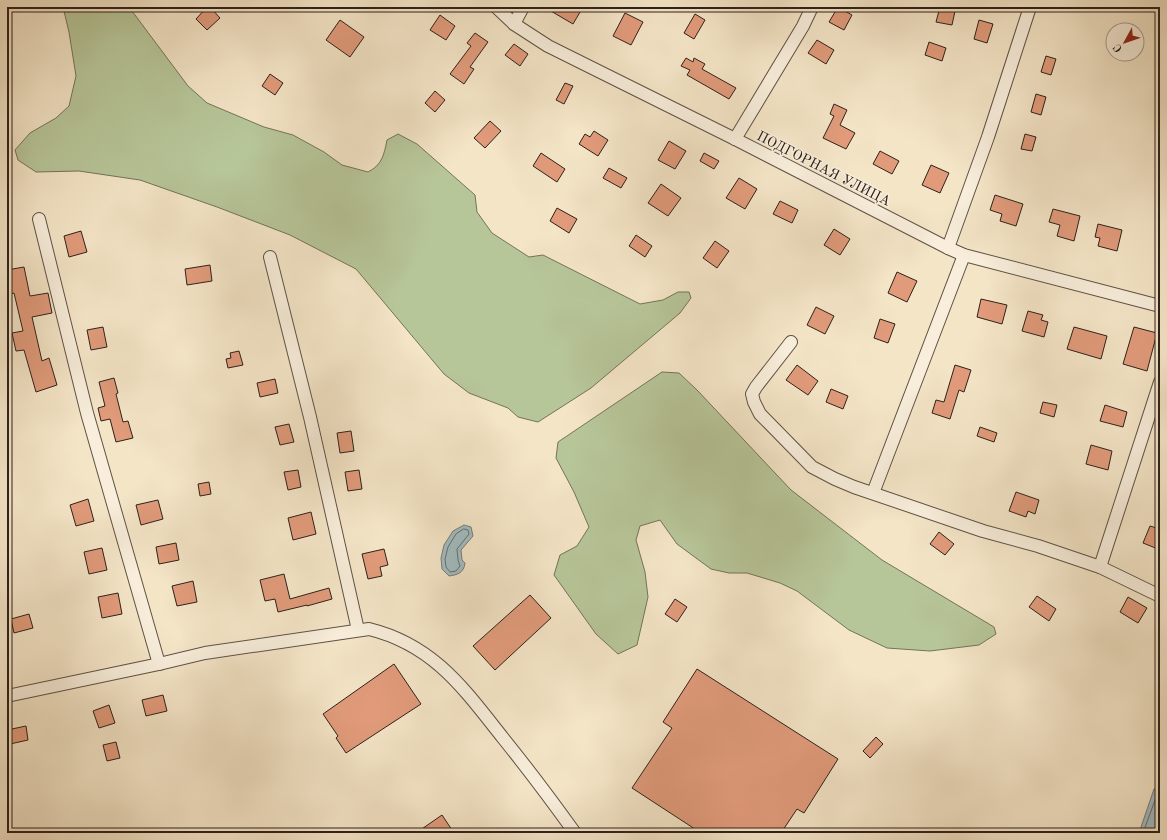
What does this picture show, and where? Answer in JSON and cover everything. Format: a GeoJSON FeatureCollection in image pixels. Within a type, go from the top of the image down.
{"type":"FeatureCollection","features":[{"type":"Feature","properties":{"kind":"street","name":"ПОДГОРНАЯ УЛИЦА"},"geometry":{"type":"LineString","coordinates":[[496,7],[514,24],[548,46],[735,139],[948,248],[964,255],[1160,306]]}},
{"type":"Feature","properties":{"kind":"street"},"geometry":{"type":"LineString","coordinates":[[514,24],[523,7]]}},
{"type":"Feature","properties":{"kind":"street"},"geometry":{"type":"LineString","coordinates":[[735,139],[803,26],[812,7]]}},
{"type":"Feature","properties":{"kind":"street"},"geometry":{"type":"LineString","coordinates":[[948,248],[988,137],[1030,7]]}},
{"type":"Feature","properties":{"kind":"street"},"geometry":{"type":"LineString","coordinates":[[39,219],[88,413],[159,664]]}},
{"type":"Feature","properties":{"kind":"street"},"geometry":{"type":"LineString","coordinates":[[873,493],[964,255]]}},
{"type":"Feature","properties":{"kind":"street"},"geometry":{"type":"LineString","coordinates":[[270,257],[310,417],[358,630]]}},
{"type":"Feature","properties":{"kind":"street"},"geometry":{"type":"LineString","coordinates":[[791,342],[756,386],[752,394],[760,414],[812,467],[835,479],[873,493],[983,531],[1038,546],[1100,567],[1160,596]]}},
{"type":"Feature","properties":{"kind":"street"},"geometry":{"type":"LineString","coordinates":[[1100,567],[1160,382]]}},
{"type":"Feature","properties":{"kind":"street"},"geometry":{"type":"LineString","coordinates":[[7,696],[205,653],[369,629],[381,632],[410,644],[432,658],[463,687],[539,783],[575,833]]}},
{"type":"Feature","properties":{"kind":"green space"},"geometry":{"type":"Polygon","coordinates":[[[63,7],[129,7],[188,86],[207,103],[264,127],[293,135],[324,152],[342,165],[368,172],[373,169],[382,159],[387,140],[398,134],[417,144],[475,195],[477,212],[492,233],[529,257],[543,255],[640,304],[663,300],[678,292],[689,292],[691,298],[680,313],[591,388],[538,422],[518,417],[508,408],[469,393],[444,374],[356,269],[290,235],[140,180],[79,171],[36,172],[18,160],[15,150],[30,133],[56,118],[69,106],[76,76],[69,32],[63,7]]]}},
{"type":"Feature","properties":{"kind":"green space"},"geometry":{"type":"Polygon","coordinates":[[[662,372],[679,373],[697,390],[791,490],[882,560],[994,627],[996,634],[979,645],[930,651],[887,648],[849,630],[797,591],[780,583],[747,573],[729,573],[711,569],[677,544],[660,520],[640,526],[636,540],[645,572],[648,597],[637,645],[618,654],[596,634],[554,575],[560,555],[577,546],[589,527],[574,492],[556,458],[558,442],[662,372]]]}},
{"type":"Feature","properties":{"kind":"water"},"geometry":{"type":"Polygon","coordinates":[[[464,525],[471,527],[473,536],[461,550],[462,560],[465,563],[462,571],[455,575],[449,576],[442,569],[441,558],[444,545],[453,531],[464,525]]]}},
{"type":"Feature","properties":{"kind":"water"},"geometry":{"type":"Polygon","coordinates":[[[1160,784],[1160,833],[1139,833],[1154,789],[1160,784]]]}},
{"type":"Feature","properties":{"kind":"building"},"geometry":{"type":"Polygon","coordinates":[[[207,7],[210,7],[220,18],[207,30],[196,19],[207,7]]]}},
{"type":"Feature","properties":{"kind":"building"},"geometry":{"type":"Polygon","coordinates":[[[544,7],[583,7],[573,24],[544,7]]]}},
{"type":"Feature","properties":{"kind":"building"},"geometry":{"type":"Polygon","coordinates":[[[838,7],[852,15],[844,30],[829,22],[838,7]]]}},
{"type":"Feature","properties":{"kind":"building"},"geometry":{"type":"Polygon","coordinates":[[[940,7],[955,11],[952,25],[936,22],[940,7]]]}},
{"type":"Feature","properties":{"kind":"building"},"geometry":{"type":"Polygon","coordinates":[[[625,13],[643,22],[631,45],[613,36],[625,13]]]}},
{"type":"Feature","properties":{"kind":"building"},"geometry":{"type":"Polygon","coordinates":[[[695,14],[705,20],[694,39],[684,33],[695,14]]]}},
{"type":"Feature","properties":{"kind":"building"},"geometry":{"type":"Polygon","coordinates":[[[440,15],[455,26],[446,40],[430,30],[440,15]]]}},
{"type":"Feature","properties":{"kind":"building"},"geometry":{"type":"Polygon","coordinates":[[[340,20],[364,37],[350,57],[326,40],[340,20]]]}},
{"type":"Feature","properties":{"kind":"building"},"geometry":{"type":"Polygon","coordinates":[[[979,20],[993,24],[987,43],[974,39],[979,20]]]}},
{"type":"Feature","properties":{"kind":"building"},"geometry":{"type":"Polygon","coordinates":[[[475,33],[488,42],[470,67],[474,69],[464,84],[450,74],[471,46],[467,43],[475,33]]]}},
{"type":"Feature","properties":{"kind":"building"},"geometry":{"type":"Polygon","coordinates":[[[817,40],[834,50],[826,64],[808,53],[817,40]]]}},
{"type":"Feature","properties":{"kind":"building"},"geometry":{"type":"Polygon","coordinates":[[[929,42],[946,48],[942,61],[925,55],[929,42]]]}},
{"type":"Feature","properties":{"kind":"building"},"geometry":{"type":"Polygon","coordinates":[[[514,44],[528,54],[520,66],[505,55],[514,44]]]}},
{"type":"Feature","properties":{"kind":"building"},"geometry":{"type":"Polygon","coordinates":[[[1046,56],[1056,59],[1051,75],[1041,72],[1046,56]]]}},
{"type":"Feature","properties":{"kind":"building"},"geometry":{"type":"Polygon","coordinates":[[[686,58],[693,62],[694,58],[705,64],[702,69],[736,88],[729,99],[687,75],[690,70],[681,66],[686,58]]]}},
{"type":"Feature","properties":{"kind":"building"},"geometry":{"type":"Polygon","coordinates":[[[270,74],[283,83],[275,95],[262,86],[270,74]]]}},
{"type":"Feature","properties":{"kind":"building"},"geometry":{"type":"Polygon","coordinates":[[[565,83],[573,86],[564,104],[556,100],[565,83]]]}},
{"type":"Feature","properties":{"kind":"building"},"geometry":{"type":"Polygon","coordinates":[[[435,91],[445,100],[435,112],[425,103],[435,91]]]}},
{"type":"Feature","properties":{"kind":"building"},"geometry":{"type":"Polygon","coordinates":[[[1036,94],[1046,97],[1041,115],[1031,112],[1036,94]]]}},
{"type":"Feature","properties":{"kind":"building"},"geometry":{"type":"Polygon","coordinates":[[[834,104],[847,110],[840,125],[855,133],[846,149],[823,138],[834,116],[830,114],[834,104]]]}},
{"type":"Feature","properties":{"kind":"building"},"geometry":{"type":"Polygon","coordinates":[[[490,121],[501,131],[485,148],[474,138],[490,121]]]}},
{"type":"Feature","properties":{"kind":"building"},"geometry":{"type":"Polygon","coordinates":[[[594,131],[608,140],[598,156],[579,144],[585,134],[590,137],[594,131]]]}},
{"type":"Feature","properties":{"kind":"building"},"geometry":{"type":"Polygon","coordinates":[[[1025,134],[1036,137],[1032,151],[1021,149],[1025,134]]]}},
{"type":"Feature","properties":{"kind":"building"},"geometry":{"type":"Polygon","coordinates":[[[669,141],[686,151],[675,169],[658,160],[669,141]]]}},
{"type":"Feature","properties":{"kind":"building"},"geometry":{"type":"Polygon","coordinates":[[[880,151],[899,161],[892,174],[873,164],[880,151]]]}},
{"type":"Feature","properties":{"kind":"building"},"geometry":{"type":"Polygon","coordinates":[[[541,153],[565,169],[557,182],[533,166],[541,153]]]}},
{"type":"Feature","properties":{"kind":"building"},"geometry":{"type":"Polygon","coordinates":[[[704,153],[719,161],[714,169],[700,161],[704,153]]]}},
{"type":"Feature","properties":{"kind":"building"},"geometry":{"type":"Polygon","coordinates":[[[931,165],[949,173],[940,193],[922,185],[931,165]]]}},
{"type":"Feature","properties":{"kind":"building"},"geometry":{"type":"Polygon","coordinates":[[[609,168],[627,178],[621,188],[603,178],[609,168]]]}},
{"type":"Feature","properties":{"kind":"building"},"geometry":{"type":"Polygon","coordinates":[[[739,178],[757,189],[745,209],[726,198],[739,178]]]}},
{"type":"Feature","properties":{"kind":"building"},"geometry":{"type":"Polygon","coordinates":[[[661,184],[681,198],[668,216],[648,203],[661,184]]]}},
{"type":"Feature","properties":{"kind":"building"},"geometry":{"type":"Polygon","coordinates":[[[995,195],[1023,204],[1016,226],[1000,221],[1002,214],[990,210],[995,195]]]}},
{"type":"Feature","properties":{"kind":"building"},"geometry":{"type":"Polygon","coordinates":[[[780,201],[798,210],[792,223],[773,214],[780,201]]]}},
{"type":"Feature","properties":{"kind":"building"},"geometry":{"type":"Polygon","coordinates":[[[557,208],[577,219],[569,233],[550,221],[557,208]]]}},
{"type":"Feature","properties":{"kind":"building"},"geometry":{"type":"Polygon","coordinates":[[[1053,209],[1080,216],[1074,241],[1057,236],[1060,225],[1049,222],[1053,209]]]}},
{"type":"Feature","properties":{"kind":"building"},"geometry":{"type":"Polygon","coordinates":[[[1098,224],[1122,230],[1117,251],[1098,246],[1100,238],[1095,237],[1098,224]]]}},
{"type":"Feature","properties":{"kind":"building"},"geometry":{"type":"Polygon","coordinates":[[[834,229],[850,239],[840,255],[824,245],[834,229]]]}},
{"type":"Feature","properties":{"kind":"building"},"geometry":{"type":"Polygon","coordinates":[[[81,231],[87,252],[69,257],[64,236],[81,231]]]}},
{"type":"Feature","properties":{"kind":"building"},"geometry":{"type":"Polygon","coordinates":[[[636,235],[652,246],[645,257],[629,246],[636,235]]]}},
{"type":"Feature","properties":{"kind":"building"},"geometry":{"type":"Polygon","coordinates":[[[715,241],[729,251],[717,268],[703,258],[715,241]]]}},
{"type":"Feature","properties":{"kind":"building"},"geometry":{"type":"Polygon","coordinates":[[[210,265],[212,281],[187,285],[185,269],[210,265]]]}},
{"type":"Feature","properties":{"kind":"building"},"geometry":{"type":"Polygon","coordinates":[[[24,267],[30,296],[48,293],[52,313],[32,317],[42,361],[49,358],[57,385],[36,392],[24,350],[16,351],[12,333],[23,331],[14,293],[10,294],[7,270],[24,267]]]}},
{"type":"Feature","properties":{"kind":"building"},"geometry":{"type":"Polygon","coordinates":[[[897,272],[917,281],[907,302],[888,293],[897,272]]]}},
{"type":"Feature","properties":{"kind":"building"},"geometry":{"type":"Polygon","coordinates":[[[981,299],[1007,305],[1002,324],[977,317],[981,299]]]}},
{"type":"Feature","properties":{"kind":"building"},"geometry":{"type":"Polygon","coordinates":[[[816,307],[834,316],[825,334],[807,325],[816,307]]]}},
{"type":"Feature","properties":{"kind":"building"},"geometry":{"type":"Polygon","coordinates":[[[1028,311],[1043,315],[1041,320],[1048,322],[1044,337],[1022,331],[1028,311]]]}},
{"type":"Feature","properties":{"kind":"building"},"geometry":{"type":"Polygon","coordinates":[[[880,319],[895,324],[888,343],[874,338],[880,319]]]}},
{"type":"Feature","properties":{"kind":"building"},"geometry":{"type":"Polygon","coordinates":[[[103,327],[107,347],[91,350],[87,330],[103,327]]]}},
{"type":"Feature","properties":{"kind":"building"},"geometry":{"type":"Polygon","coordinates":[[[1074,327],[1107,336],[1101,359],[1067,349],[1074,327]]]}},
{"type":"Feature","properties":{"kind":"building"},"geometry":{"type":"Polygon","coordinates":[[[1134,327],[1157,333],[1147,371],[1123,364],[1134,327]]]}},
{"type":"Feature","properties":{"kind":"building"},"geometry":{"type":"Polygon","coordinates":[[[239,351],[243,365],[228,368],[226,359],[231,358],[230,353],[239,351]]]}},
{"type":"Feature","properties":{"kind":"building"},"geometry":{"type":"Polygon","coordinates":[[[797,365],[818,381],[808,395],[786,380],[797,365]]]}},
{"type":"Feature","properties":{"kind":"building"},"geometry":{"type":"Polygon","coordinates":[[[955,365],[971,370],[964,392],[959,390],[950,419],[932,413],[936,400],[944,402],[955,365]]]}},
{"type":"Feature","properties":{"kind":"building"},"geometry":{"type":"Polygon","coordinates":[[[114,378],[118,393],[116,394],[123,422],[128,421],[133,438],[116,442],[110,419],[101,421],[98,408],[105,406],[99,382],[114,378]]]}},
{"type":"Feature","properties":{"kind":"building"},"geometry":{"type":"Polygon","coordinates":[[[275,379],[278,393],[260,397],[257,383],[275,379]]]}},
{"type":"Feature","properties":{"kind":"building"},"geometry":{"type":"Polygon","coordinates":[[[831,389],[848,396],[843,409],[826,402],[831,389]]]}},
{"type":"Feature","properties":{"kind":"building"},"geometry":{"type":"Polygon","coordinates":[[[1043,402],[1057,405],[1054,417],[1040,413],[1043,402]]]}},
{"type":"Feature","properties":{"kind":"building"},"geometry":{"type":"Polygon","coordinates":[[[1105,405],[1127,412],[1123,427],[1100,421],[1105,405]]]}},
{"type":"Feature","properties":{"kind":"building"},"geometry":{"type":"Polygon","coordinates":[[[289,424],[294,442],[280,445],[275,427],[289,424]]]}},
{"type":"Feature","properties":{"kind":"building"},"geometry":{"type":"Polygon","coordinates":[[[980,427],[997,433],[994,442],[977,436],[980,427]]]}},
{"type":"Feature","properties":{"kind":"building"},"geometry":{"type":"Polygon","coordinates":[[[351,431],[354,451],[340,453],[337,433],[351,431]]]}},
{"type":"Feature","properties":{"kind":"building"},"geometry":{"type":"Polygon","coordinates":[[[1091,445],[1112,451],[1108,470],[1086,464],[1091,445]]]}},
{"type":"Feature","properties":{"kind":"building"},"geometry":{"type":"Polygon","coordinates":[[[298,470],[301,487],[288,490],[284,472],[298,470]]]}},
{"type":"Feature","properties":{"kind":"building"},"geometry":{"type":"Polygon","coordinates":[[[359,470],[362,489],[348,491],[345,472],[359,470]]]}},
{"type":"Feature","properties":{"kind":"building"},"geometry":{"type":"Polygon","coordinates":[[[209,482],[211,494],[200,496],[198,484],[209,482]]]}},
{"type":"Feature","properties":{"kind":"building"},"geometry":{"type":"Polygon","coordinates":[[[1016,492],[1039,500],[1035,514],[1028,511],[1026,517],[1009,511],[1016,492]]]}},
{"type":"Feature","properties":{"kind":"building"},"geometry":{"type":"Polygon","coordinates":[[[88,499],[94,521],[76,526],[70,505],[88,499]]]}},
{"type":"Feature","properties":{"kind":"building"},"geometry":{"type":"Polygon","coordinates":[[[158,500],[163,519],[141,525],[136,505],[158,500]]]}},
{"type":"Feature","properties":{"kind":"building"},"geometry":{"type":"Polygon","coordinates":[[[311,512],[316,534],[293,540],[288,518],[311,512]]]}},
{"type":"Feature","properties":{"kind":"building"},"geometry":{"type":"Polygon","coordinates":[[[1150,526],[1160,529],[1160,543],[1158,549],[1143,543],[1150,526]]]}},
{"type":"Feature","properties":{"kind":"building"},"geometry":{"type":"Polygon","coordinates":[[[939,532],[954,544],[945,555],[930,544],[939,532]]]}},
{"type":"Feature","properties":{"kind":"building"},"geometry":{"type":"Polygon","coordinates":[[[176,543],[179,560],[159,564],[156,547],[176,543]]]}},
{"type":"Feature","properties":{"kind":"building"},"geometry":{"type":"Polygon","coordinates":[[[102,548],[107,570],[89,574],[84,552],[102,548]]]}},
{"type":"Feature","properties":{"kind":"building"},"geometry":{"type":"Polygon","coordinates":[[[384,549],[388,565],[380,567],[382,576],[368,579],[362,554],[384,549]]]}},
{"type":"Feature","properties":{"kind":"building"},"geometry":{"type":"Polygon","coordinates":[[[284,574],[290,599],[329,588],[332,599],[278,612],[275,599],[265,601],[260,580],[284,574]]]}},
{"type":"Feature","properties":{"kind":"building"},"geometry":{"type":"Polygon","coordinates":[[[193,581],[197,602],[177,606],[172,586],[193,581]]]}},
{"type":"Feature","properties":{"kind":"building"},"geometry":{"type":"Polygon","coordinates":[[[118,593],[122,614],[102,618],[98,597],[118,593]]]}},
{"type":"Feature","properties":{"kind":"building"},"geometry":{"type":"Polygon","coordinates":[[[530,595],[551,618],[495,670],[473,646],[530,595]]]}},
{"type":"Feature","properties":{"kind":"building"},"geometry":{"type":"Polygon","coordinates":[[[1037,596],[1056,609],[1049,621],[1029,607],[1037,596]]]}},
{"type":"Feature","properties":{"kind":"building"},"geometry":{"type":"Polygon","coordinates":[[[1128,597],[1147,608],[1138,623],[1120,612],[1128,597]]]}},
{"type":"Feature","properties":{"kind":"building"},"geometry":{"type":"Polygon","coordinates":[[[675,599],[687,607],[677,622],[665,614],[675,599]]]}},
{"type":"Feature","properties":{"kind":"building"},"geometry":{"type":"Polygon","coordinates":[[[29,614],[33,628],[14,633],[11,619],[29,614]]]}},
{"type":"Feature","properties":{"kind":"building"},"geometry":{"type":"Polygon","coordinates":[[[394,664],[421,704],[346,753],[336,738],[338,736],[323,714],[394,664]]]}},
{"type":"Feature","properties":{"kind":"building"},"geometry":{"type":"Polygon","coordinates":[[[697,669],[838,759],[804,813],[797,809],[781,833],[701,833],[632,788],[672,728],[663,722],[697,669]]]}},
{"type":"Feature","properties":{"kind":"building"},"geometry":{"type":"Polygon","coordinates":[[[163,695],[167,711],[146,716],[142,700],[163,695]]]}},
{"type":"Feature","properties":{"kind":"building"},"geometry":{"type":"Polygon","coordinates":[[[109,705],[115,723],[99,728],[93,711],[109,705]]]}},
{"type":"Feature","properties":{"kind":"building"},"geometry":{"type":"Polygon","coordinates":[[[26,726],[28,740],[10,744],[7,730],[26,726]]]}},
{"type":"Feature","properties":{"kind":"building"},"geometry":{"type":"Polygon","coordinates":[[[876,737],[883,744],[870,758],[863,751],[876,737]]]}},
{"type":"Feature","properties":{"kind":"building"},"geometry":{"type":"Polygon","coordinates":[[[116,742],[120,758],[107,761],[103,745],[116,742]]]}},
{"type":"Feature","properties":{"kind":"building"},"geometry":{"type":"Polygon","coordinates":[[[442,815],[454,833],[416,833],[442,815]]]}}]}
